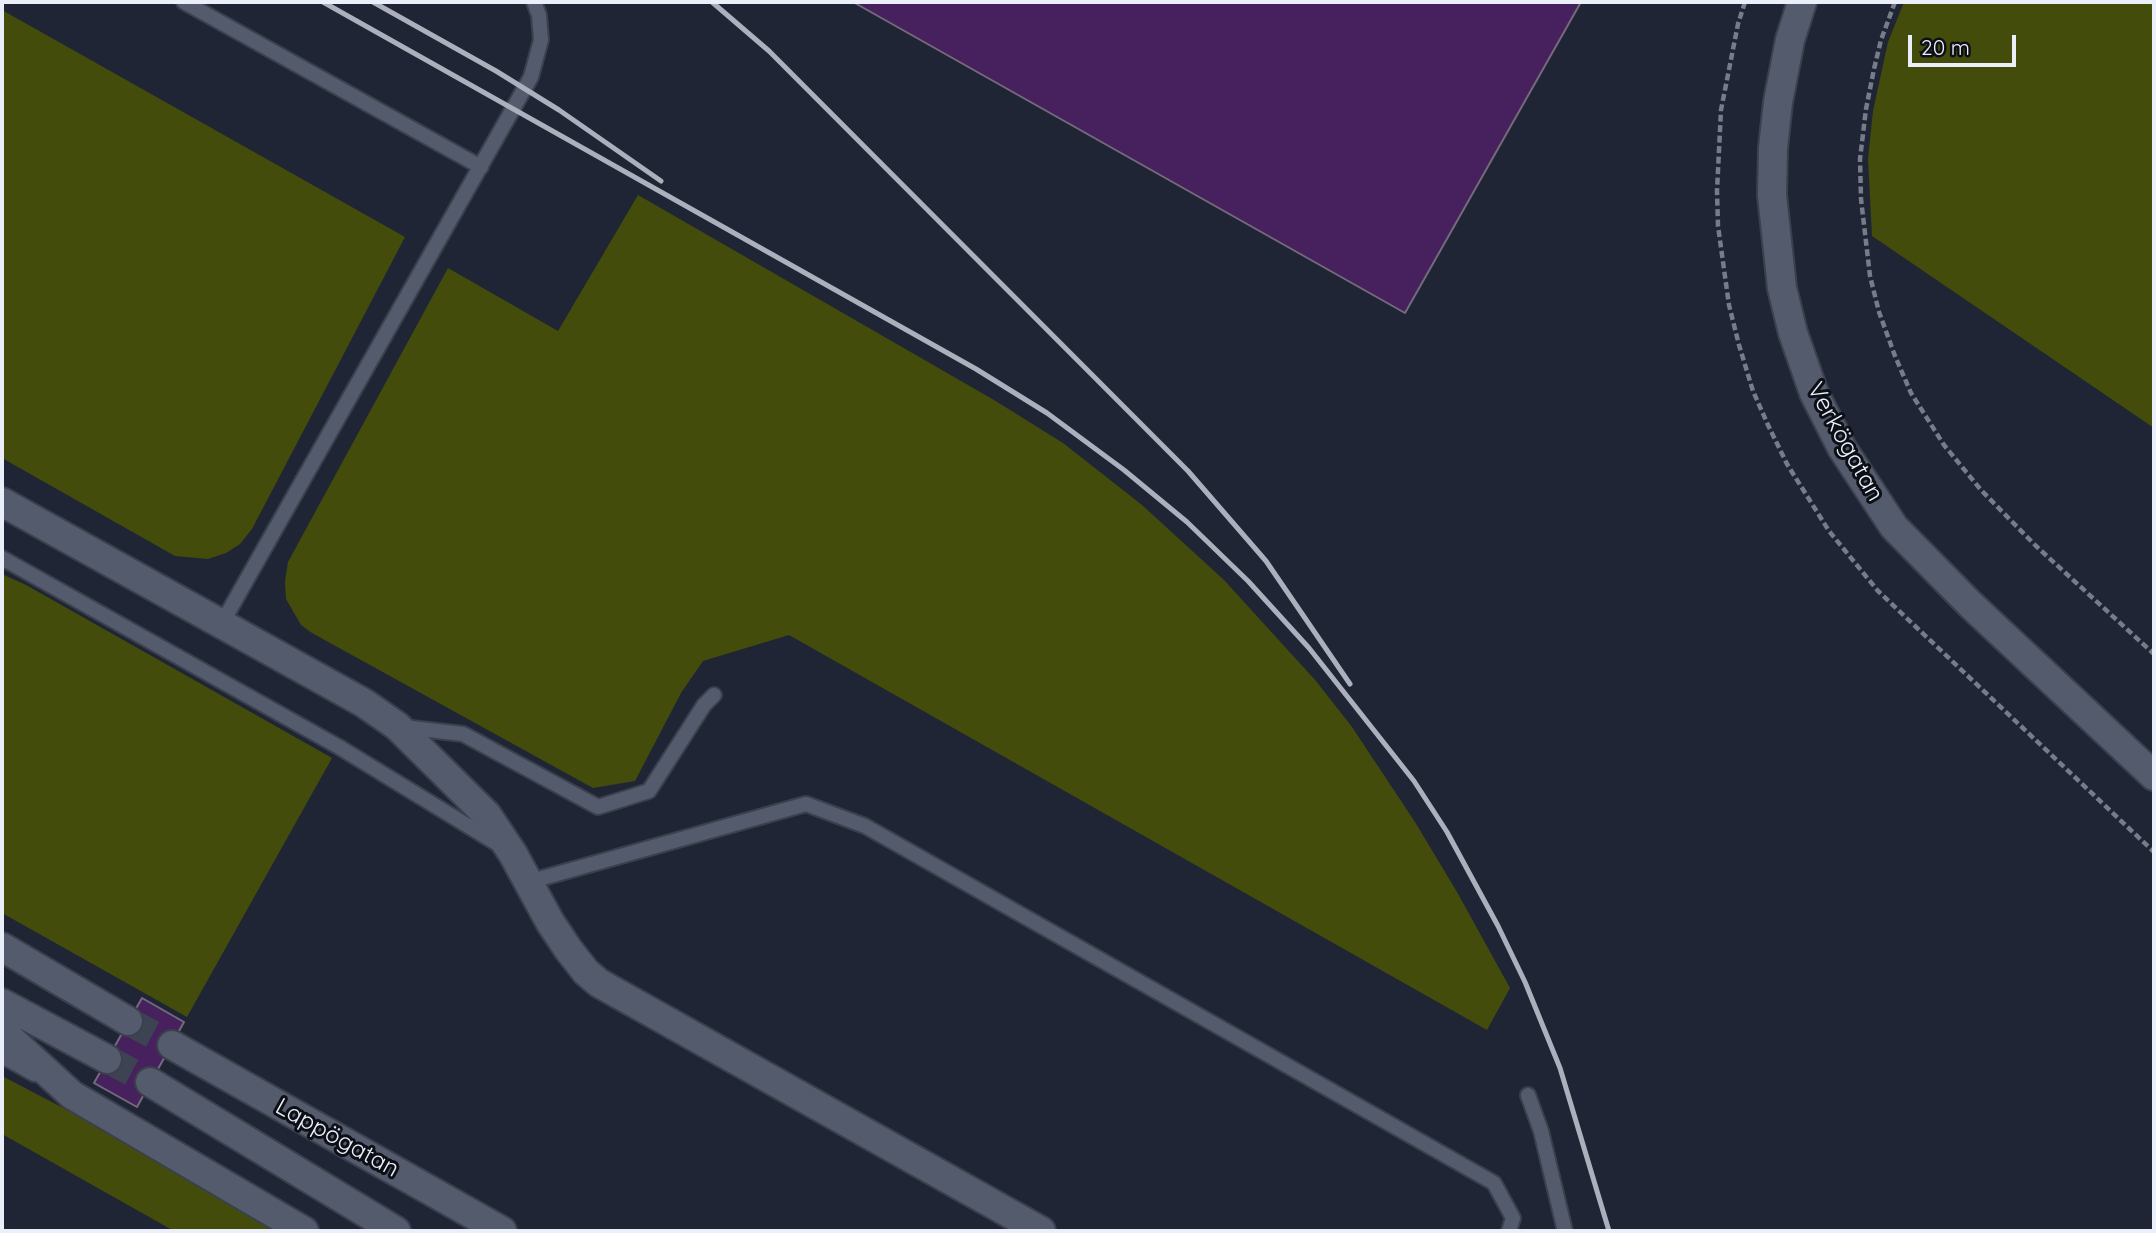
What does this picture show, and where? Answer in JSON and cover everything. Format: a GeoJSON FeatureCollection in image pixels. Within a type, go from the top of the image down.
{"type":"FeatureCollection","features":[{"type":"Feature","properties":{"kind":"street","name":"Verkögatan"},"geometry":{"type":"LineString","coordinates":[[1802,2],[1781,82],[1773,148],[1772,195],[1782,288],[1793,333],[1814,393],[1842,448],[1894,527],[1971,605],[2154,776]]}},
{"type":"Feature","properties":{"kind":"street"},"geometry":{"type":"LineString","coordinates":[[2,502],[364,703],[397,726],[487,816],[513,854],[568,948],[586,972],[599,983],[1041,1231]]}},
{"type":"Feature","properties":{"kind":"street"},"geometry":{"type":"LineString","coordinates":[[2,947],[128,1021]]}},
{"type":"Feature","properties":{"kind":"street"},"geometry":{"type":"LineString","coordinates":[[2,1003],[107,1059]]}},
{"type":"Feature","properties":{"kind":"street"},"geometry":{"type":"LineString","coordinates":[[2,1031],[72,1095],[304,1231]]}},
{"type":"Feature","properties":{"kind":"street","name":"Lappögatan"},"geometry":{"type":"LineString","coordinates":[[172,1045],[502,1231]]}},
{"type":"Feature","properties":{"kind":"street"},"geometry":{"type":"LineString","coordinates":[[150,1083],[396,1231]]}},
{"type":"Feature","properties":{"kind":"lane"},"geometry":{"type":"LineString","coordinates":[[184,2],[481,167]]}},
{"type":"Feature","properties":{"kind":"lane"},"geometry":{"type":"LineString","coordinates":[[220,625],[531,77],[541,40],[539,15],[534,2]]}},
{"type":"Feature","properties":{"kind":"lane"},"geometry":{"type":"LineString","coordinates":[[2,558],[339,747],[513,854]]}},
{"type":"Feature","properties":{"kind":"lane"},"geometry":{"type":"LineString","coordinates":[[397,726],[463,734],[598,807],[649,791],[704,705],[714,695]]}},
{"type":"Feature","properties":{"kind":"lane"},"geometry":{"type":"LineString","coordinates":[[528,882],[806,804],[865,826],[1494,1184],[1513,1218],[1509,1231]]}},
{"type":"Feature","properties":{"kind":"lane"},"geometry":{"type":"LineString","coordinates":[[2,1056],[72,1095]]}},
{"type":"Feature","properties":{"kind":"lane"},"geometry":{"type":"LineString","coordinates":[[1528,1095],[1541,1131],[1565,1231]]}},
{"type":"Feature","properties":{"kind":"path"},"geometry":{"type":"LineString","coordinates":[[1895,2],[1874,69],[1860,159],[1861,199],[1870,276],[1879,312],[1895,356],[1911,393],[1944,445],[1981,490],[2036,546],[2154,654]]}},
{"type":"Feature","properties":{"kind":"green space"},"geometry":{"type":"Polygon","coordinates":[[[1904,2],[2154,2],[2154,428],[1872,236],[1868,159],[1873,111],[1888,42],[1904,2]]]}},
{"type":"Feature","properties":{"kind":"green space"},"geometry":{"type":"Polygon","coordinates":[[[2,10],[405,237],[252,529],[240,544],[226,553],[208,559],[175,556],[2,458],[2,10]]]}},
{"type":"Feature","properties":{"kind":"green space"},"geometry":{"type":"Polygon","coordinates":[[[638,195],[994,400],[1063,443],[1142,505],[1224,580],[1316,681],[1352,727],[1415,822],[1457,892],[1510,988],[1487,1030],[789,635],[703,661],[681,693],[635,781],[593,788],[301,625],[286,599],[288,562],[448,268],[558,331],[638,195]]]}},
{"type":"Feature","properties":{"kind":"green space"},"geometry":{"type":"Polygon","coordinates":[[[2,574],[332,758],[187,1017],[2,913],[2,574]]]}},
{"type":"Feature","properties":{"kind":"green space"},"geometry":{"type":"Polygon","coordinates":[[[2,1076],[94,1124],[284,1231],[174,1231],[2,1134],[2,1076]]]}},
{"type":"Feature","properties":{"kind":"building"},"geometry":{"type":"Polygon","coordinates":[[[853,2],[1581,2],[1405,313],[853,2]]]}},
{"type":"Feature","properties":{"kind":"building"},"geometry":{"type":"Polygon","coordinates":[[[142,998],[184,1022],[137,1107],[94,1083],[142,998]]]}},
{"type":"Feature","properties":{"kind":"tunnel"},"geometry":{"type":"LineString","coordinates":[[128,1021],[172,1045]]}},
{"type":"Feature","properties":{"kind":"tunnel"},"geometry":{"type":"LineString","coordinates":[[107,1059],[150,1082]]}},
{"type":"Feature","properties":{"kind":"railway"},"geometry":{"type":"LineString","coordinates":[[323,2],[976,369],[1047,413],[1124,470],[1187,522],[1248,581],[1309,648],[1414,781],[1447,832],[1525,982],[1560,1068],[1609,1231]]}},
{"type":"Feature","properties":{"kind":"railway"},"geometry":{"type":"LineString","coordinates":[[373,2],[559,110],[661,181]]}},
{"type":"Feature","properties":{"kind":"railway"},"geometry":{"type":"LineString","coordinates":[[712,2],[769,51],[1188,471],[1266,561],[1350,684]]}}]}
